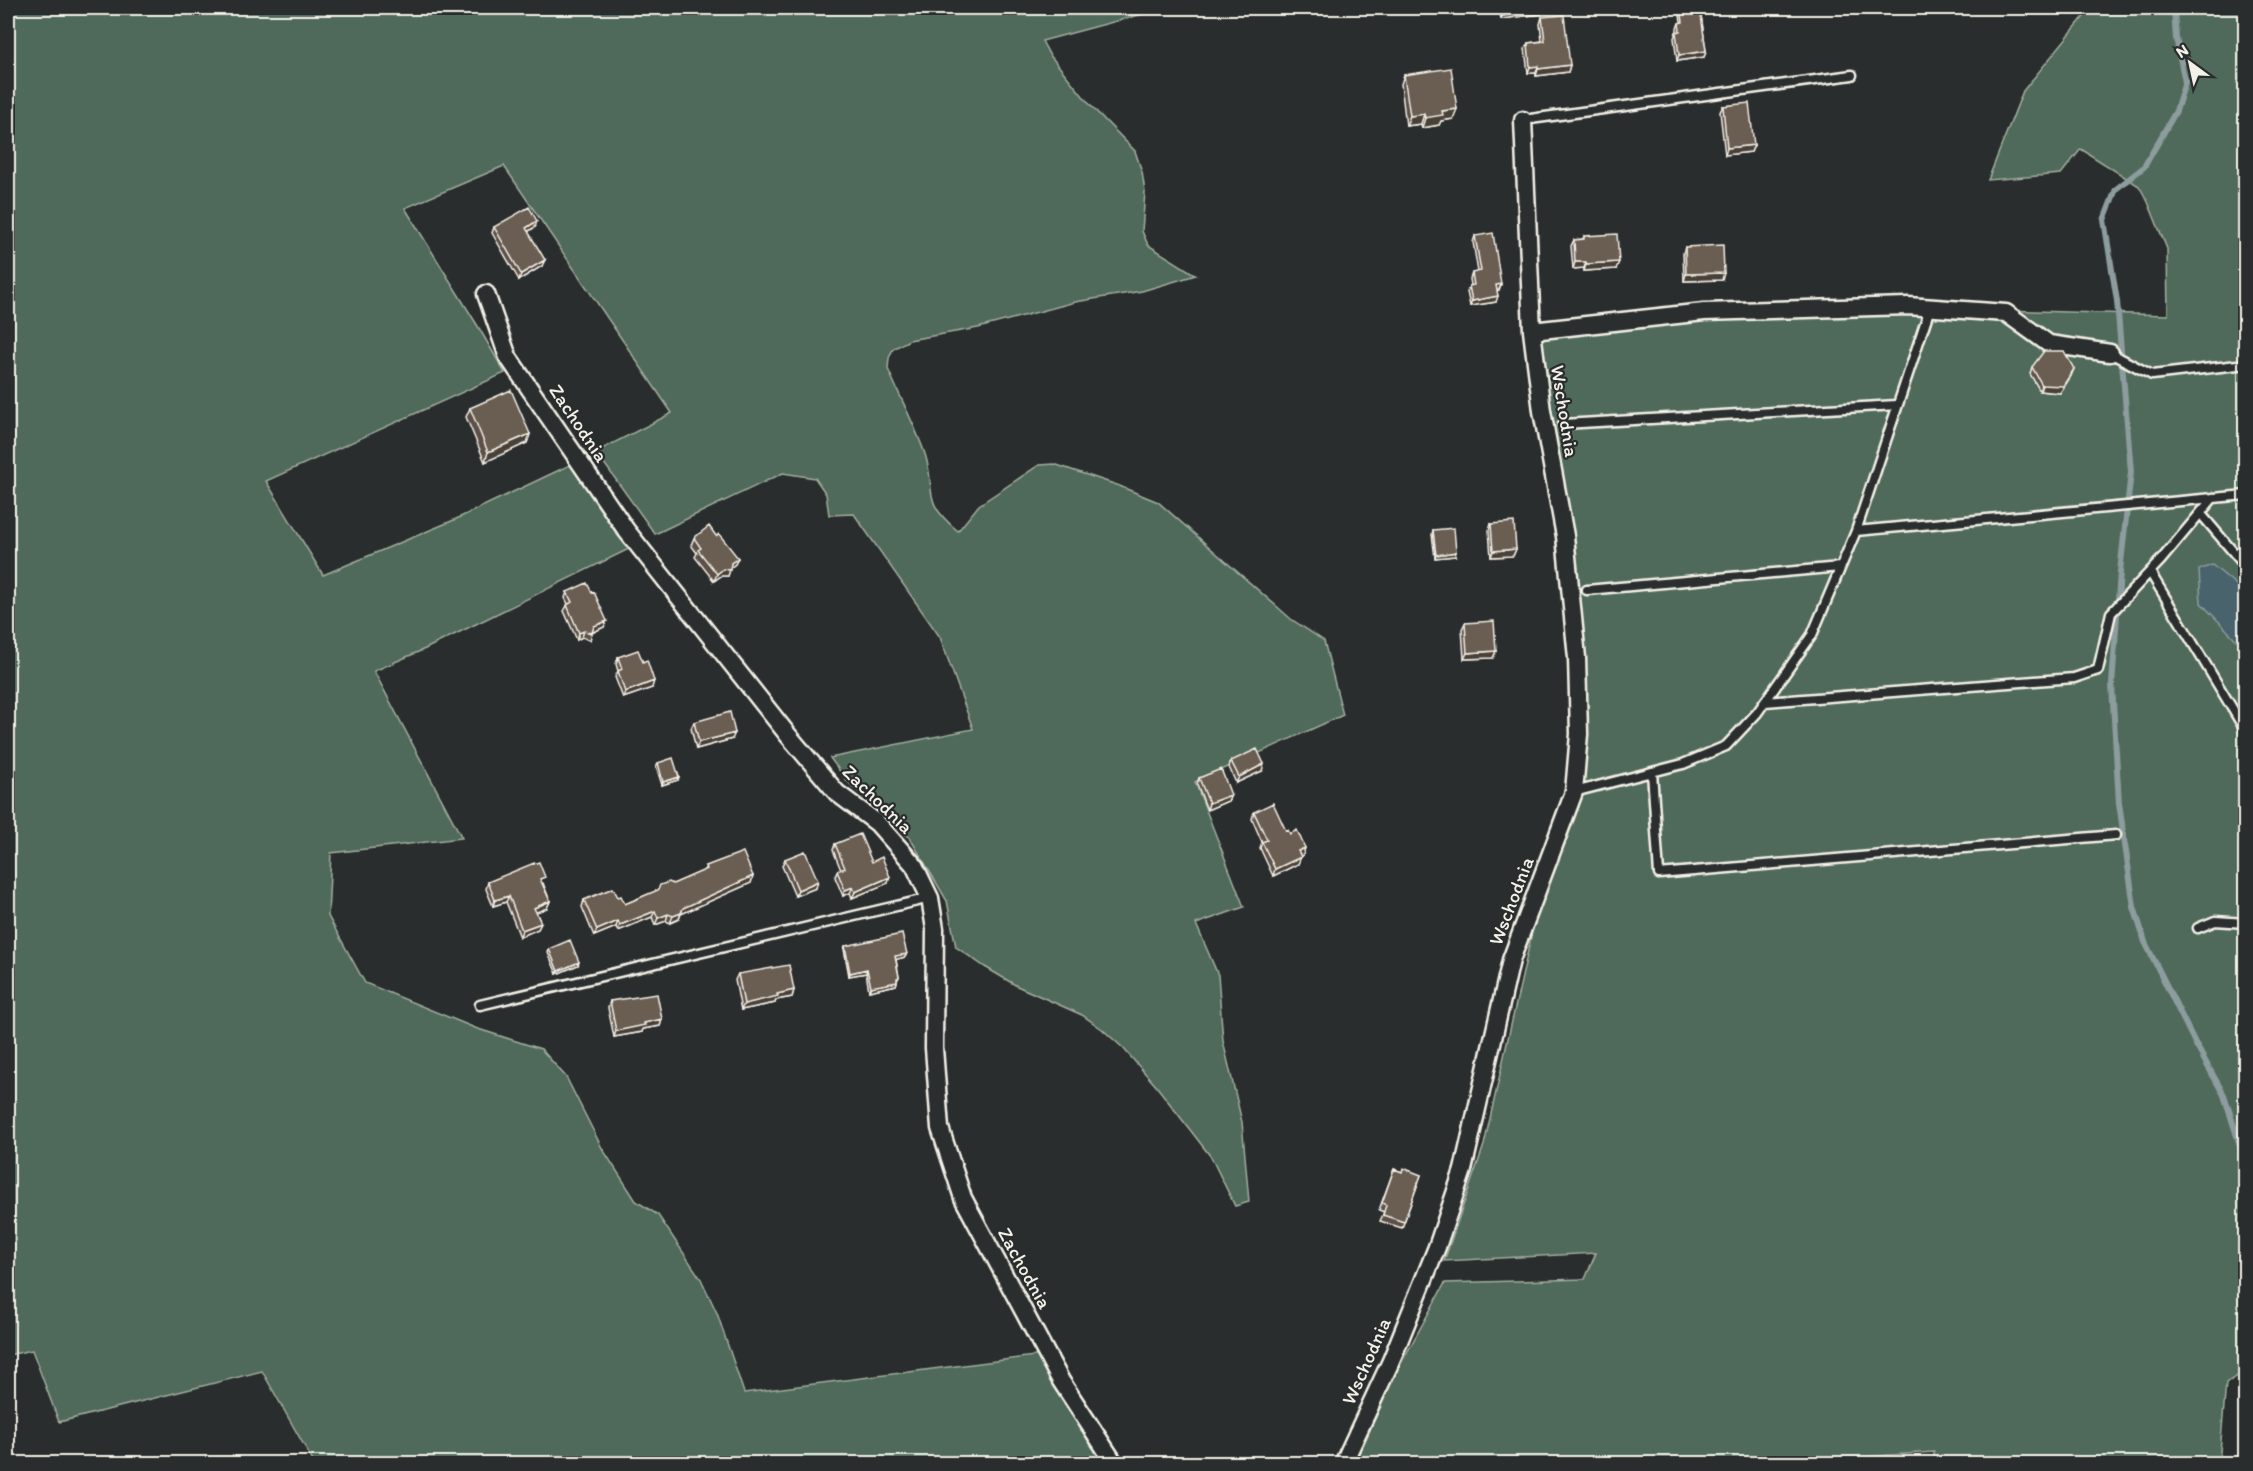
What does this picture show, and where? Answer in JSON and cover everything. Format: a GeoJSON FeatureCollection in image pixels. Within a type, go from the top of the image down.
{"type":"FeatureCollection","features":[{"type":"Feature","properties":{"kind":"street","name":"Wschodnia"},"geometry":{"type":"LineString","coordinates":[[1343,1464],[1391,1361],[1437,1247],[1464,1170],[1511,960],[1574,792],[1580,734],[1577,658],[1565,536],[1542,411],[1532,331],[1523,120]]}},
{"type":"Feature","properties":{"kind":"street","name":"Zachodnia"},"geometry":{"type":"LineString","coordinates":[[486,294],[508,357],[626,530],[788,735],[837,793],[877,824],[914,865],[930,898],[935,929],[934,1048],[940,1128],[963,1198],[1061,1381],[1115,1464]]}},
{"type":"Feature","properties":{"kind":"street"},"geometry":{"type":"LineString","coordinates":[[1532,331],[1704,312],[1908,306],[2006,313],[2049,344],[2110,352]]}},
{"type":"Feature","properties":{"kind":"lane"},"geometry":{"type":"LineString","coordinates":[[1523,120],[1852,75]]}},
{"type":"Feature","properties":{"kind":"lane"},"geometry":{"type":"LineString","coordinates":[[1574,792],[1683,764],[1726,746],[1765,702],[1812,634],[1856,531],[1930,308]]}},
{"type":"Feature","properties":{"kind":"lane"},"geometry":{"type":"LineString","coordinates":[[2110,352],[2152,375],[2246,364]]}},
{"type":"Feature","properties":{"kind":"lane"},"geometry":{"type":"LineString","coordinates":[[1563,424],[1897,405]]}},
{"type":"Feature","properties":{"kind":"lane"},"geometry":{"type":"LineString","coordinates":[[1856,531],[2246,495]]}},
{"type":"Feature","properties":{"kind":"lane"},"geometry":{"type":"LineString","coordinates":[[1765,702],[2074,678],[2098,670],[2111,613],[2150,572],[2213,498]]}},
{"type":"Feature","properties":{"kind":"lane"},"geometry":{"type":"LineString","coordinates":[[2200,514],[2246,567]]}},
{"type":"Feature","properties":{"kind":"lane"},"geometry":{"type":"LineString","coordinates":[[1587,590],[1840,567]]}},
{"type":"Feature","properties":{"kind":"lane"},"geometry":{"type":"LineString","coordinates":[[2150,572],[2244,728]]}},
{"type":"Feature","properties":{"kind":"lane"},"geometry":{"type":"LineString","coordinates":[[1652,772],[1659,874],[2116,835]]}},
{"type":"Feature","properties":{"kind":"lane"},"geometry":{"type":"LineString","coordinates":[[480,1005],[930,898]]}},
{"type":"Feature","properties":{"kind":"lane"},"geometry":{"type":"LineString","coordinates":[[2198,928],[2215,921],[2246,923]]}},
{"type":"Feature","properties":{"kind":"green space"},"geometry":{"type":"Polygon","coordinates":[[[8,8],[1165,8],[1042,41],[1049,54],[1091,106],[1135,151],[1142,172],[1145,192],[1142,231],[1148,245],[1196,275],[1142,291],[1075,302],[978,328],[909,340],[893,349],[888,369],[925,454],[934,503],[946,520],[958,531],[979,505],[1039,465],[1054,464],[1117,485],[1158,502],[1291,619],[1324,641],[1343,715],[1195,782],[1244,907],[1196,924],[1218,975],[1223,1041],[1242,1122],[1249,1202],[1235,1206],[1211,1157],[1157,1087],[1123,1048],[1102,1029],[1082,1015],[1017,986],[956,947],[947,901],[910,838],[848,782],[830,758],[973,729],[940,637],[854,514],[829,515],[826,494],[815,478],[783,473],[655,534],[596,452],[672,413],[504,166],[405,208],[505,373],[266,481],[323,575],[454,520],[572,464],[635,546],[425,649],[374,671],[462,838],[331,853],[328,916],[365,983],[475,1028],[541,1049],[566,1077],[602,1148],[636,1201],[658,1215],[701,1279],[717,1313],[744,1393],[1042,1355],[1108,1463],[314,1463],[262,1371],[59,1422],[32,1350],[8,1355],[8,8]]]}},
{"type":"Feature","properties":{"kind":"green space"},"geometry":{"type":"Polygon","coordinates":[[[2091,8],[2245,8],[2246,1371],[2226,1383],[2219,1463],[1934,1463],[1934,1452],[1765,1464],[1355,1464],[1393,1378],[1445,1283],[1585,1279],[1596,1253],[1444,1261],[1484,1145],[1538,906],[1566,827],[1584,670],[1575,552],[1537,321],[1721,308],[2004,310],[2168,315],[2167,249],[2139,186],[2081,149],[2061,174],[1988,180],[2023,91],[2091,8]]]}},
{"type":"Feature","properties":{"kind":"water"},"geometry":{"type":"Polygon","coordinates":[[[2212,565],[2245,592],[2245,649],[2201,603],[2199,570],[2212,565]]]}},
{"type":"Feature","properties":{"kind":"building"},"geometry":{"type":"Polygon","coordinates":[[[1501,8],[1541,8],[1542,10],[1502,16],[1501,8]]]}},
{"type":"Feature","properties":{"kind":"building"},"geometry":{"type":"Polygon","coordinates":[[[1681,8],[1700,8],[1706,51],[1679,55],[1676,32],[1680,31],[1679,23],[1683,22],[1681,8]]]}},
{"type":"Feature","properties":{"kind":"building"},"geometry":{"type":"Polygon","coordinates":[[[1564,15],[1570,65],[1538,69],[1538,66],[1530,67],[1528,43],[1545,41],[1542,17],[1564,15]]]}},
{"type":"Feature","properties":{"kind":"building"},"geometry":{"type":"Polygon","coordinates":[[[1451,68],[1457,109],[1442,111],[1443,115],[1425,118],[1424,114],[1410,116],[1404,75],[1451,68]]]}},
{"type":"Feature","properties":{"kind":"building"},"geometry":{"type":"Polygon","coordinates":[[[1749,103],[1754,145],[1727,148],[1723,106],[1749,103]]]}},
{"type":"Feature","properties":{"kind":"building"},"geometry":{"type":"Polygon","coordinates":[[[529,207],[537,221],[526,228],[545,260],[521,274],[494,227],[529,207]]]}},
{"type":"Feature","properties":{"kind":"building"},"geometry":{"type":"Polygon","coordinates":[[[1493,233],[1501,284],[1496,285],[1498,296],[1472,301],[1469,286],[1474,285],[1472,273],[1481,271],[1475,236],[1493,233]]]}},
{"type":"Feature","properties":{"kind":"building"},"geometry":{"type":"Polygon","coordinates":[[[1617,234],[1619,262],[1586,264],[1586,262],[1575,262],[1574,240],[1584,239],[1584,236],[1617,234]]]}},
{"type":"Feature","properties":{"kind":"building"},"geometry":{"type":"Polygon","coordinates":[[[1723,245],[1724,273],[1686,274],[1685,247],[1723,245]]]}},
{"type":"Feature","properties":{"kind":"building"},"geometry":{"type":"Polygon","coordinates":[[[2044,351],[2064,351],[2074,369],[2063,386],[2042,385],[2032,367],[2044,351]]]}},
{"type":"Feature","properties":{"kind":"building"},"geometry":{"type":"Polygon","coordinates":[[[511,390],[530,434],[488,452],[470,408],[511,390]]]}},
{"type":"Feature","properties":{"kind":"building"},"geometry":{"type":"Polygon","coordinates":[[[1514,522],[1516,549],[1493,551],[1491,524],[1514,522]]]}},
{"type":"Feature","properties":{"kind":"building"},"geometry":{"type":"Polygon","coordinates":[[[709,526],[716,536],[719,534],[738,558],[731,563],[730,570],[723,569],[717,574],[698,550],[701,548],[694,538],[709,526]]]}},
{"type":"Feature","properties":{"kind":"building"},"geometry":{"type":"Polygon","coordinates":[[[1454,528],[1456,552],[1436,555],[1433,530],[1454,528]]]}},
{"type":"Feature","properties":{"kind":"building"},"geometry":{"type":"Polygon","coordinates":[[[587,583],[592,593],[594,592],[607,621],[594,626],[592,633],[584,631],[579,633],[567,605],[572,602],[567,592],[587,583]]]}},
{"type":"Feature","properties":{"kind":"building"},"geometry":{"type":"Polygon","coordinates":[[[1494,621],[1496,651],[1467,653],[1465,623],[1494,621]]]}},
{"type":"Feature","properties":{"kind":"building"},"geometry":{"type":"Polygon","coordinates":[[[638,650],[643,662],[647,660],[654,681],[625,692],[618,671],[622,669],[618,657],[638,650]]]}},
{"type":"Feature","properties":{"kind":"building"},"geometry":{"type":"Polygon","coordinates":[[[730,712],[735,733],[699,742],[694,722],[730,712]]]}},
{"type":"Feature","properties":{"kind":"building"},"geometry":{"type":"Polygon","coordinates":[[[1257,749],[1264,764],[1239,777],[1231,761],[1257,749]]]}},
{"type":"Feature","properties":{"kind":"building"},"geometry":{"type":"Polygon","coordinates":[[[673,758],[679,777],[663,782],[658,763],[673,758]]]}},
{"type":"Feature","properties":{"kind":"building"},"geometry":{"type":"Polygon","coordinates":[[[1221,769],[1231,795],[1209,803],[1199,778],[1221,769]]]}},
{"type":"Feature","properties":{"kind":"building"},"geometry":{"type":"Polygon","coordinates":[[[1273,803],[1286,831],[1288,830],[1290,834],[1297,830],[1305,848],[1298,851],[1301,857],[1275,869],[1262,842],[1267,840],[1254,812],[1273,803]]]}},
{"type":"Feature","properties":{"kind":"building"},"geometry":{"type":"Polygon","coordinates":[[[860,834],[872,862],[882,857],[890,877],[855,892],[853,887],[845,890],[837,871],[845,868],[835,844],[860,834]]]}},
{"type":"Feature","properties":{"kind":"building"},"geometry":{"type":"Polygon","coordinates":[[[805,851],[818,881],[798,890],[785,859],[805,851]]]}},
{"type":"Feature","properties":{"kind":"building"},"geometry":{"type":"Polygon","coordinates":[[[743,852],[753,876],[683,908],[681,913],[673,916],[668,914],[658,918],[655,911],[620,925],[618,921],[597,930],[584,900],[613,888],[625,904],[658,890],[660,885],[669,882],[673,884],[707,869],[706,866],[743,852]]]}},
{"type":"Feature","properties":{"kind":"building"},"geometry":{"type":"Polygon","coordinates":[[[539,862],[545,877],[540,879],[550,901],[534,908],[541,923],[522,930],[509,896],[495,900],[488,882],[539,862]]]}},
{"type":"Feature","properties":{"kind":"building"},"geometry":{"type":"Polygon","coordinates":[[[902,934],[907,954],[895,956],[899,977],[897,982],[871,987],[867,969],[850,973],[845,946],[902,934]]]}},
{"type":"Feature","properties":{"kind":"building"},"geometry":{"type":"Polygon","coordinates":[[[570,940],[579,962],[558,971],[549,949],[570,940]]]}},
{"type":"Feature","properties":{"kind":"building"},"geometry":{"type":"Polygon","coordinates":[[[789,965],[794,990],[744,1004],[738,974],[789,965]]]}},
{"type":"Feature","properties":{"kind":"building"},"geometry":{"type":"Polygon","coordinates":[[[657,994],[662,1019],[616,1031],[610,1001],[657,994]]]}},
{"type":"Feature","properties":{"kind":"building"},"geometry":{"type":"Polygon","coordinates":[[[1403,1168],[1421,1175],[1404,1222],[1383,1215],[1386,1205],[1382,1203],[1394,1169],[1402,1172],[1403,1168]]]}},
{"type":"Feature","properties":{"kind":"waterway"},"geometry":{"type":"LineString","coordinates":[[2178,8],[2174,11],[2176,38],[2185,82],[2176,111],[2144,167],[2116,189],[2104,220],[2117,301],[2131,472],[2120,572],[2112,685],[2119,803],[2134,907],[2145,942],[2196,1045],[2224,1095],[2246,1164]]}}]}
